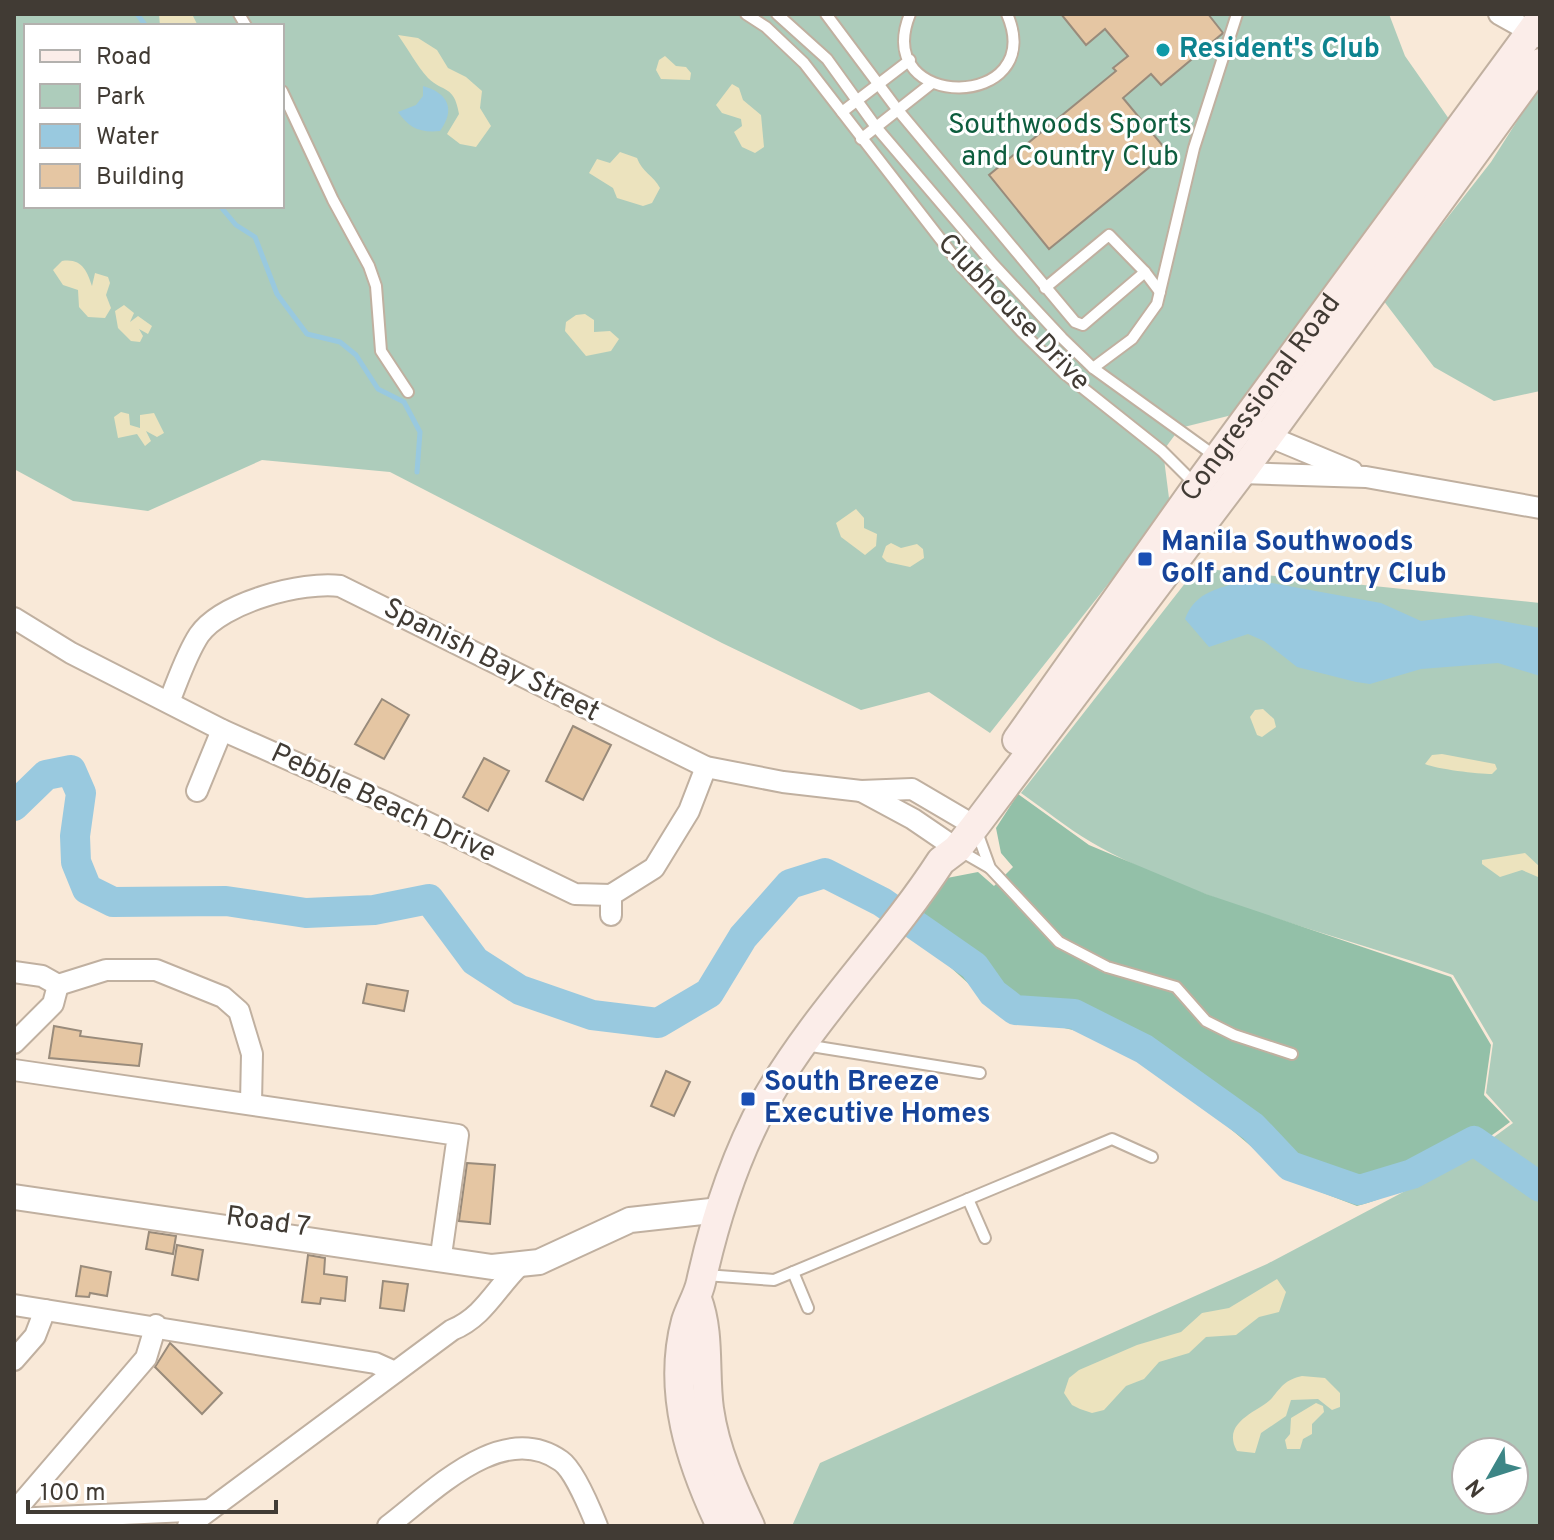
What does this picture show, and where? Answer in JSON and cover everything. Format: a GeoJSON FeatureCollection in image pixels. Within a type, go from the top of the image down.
{"type":"FeatureCollection","features":[{"type":"Feature","properties":{"kind":"main road","name":"Congressional Road"},"geometry":{"type":"LineString","coordinates":[[1255,431],[1537,29]]}},
{"type":"Feature","properties":{"kind":"main road","name":"Congressional Road"},"geometry":{"type":"LineString","coordinates":[[968,822],[1229,465],[1540,63]]}},
{"type":"Feature","properties":{"kind":"main road","name":"Congressional Road"},"geometry":{"type":"LineString","coordinates":[[721,1526],[699,1480],[704,1365],[700,1287],[716,1220],[738,1156],[768,1098],[803,1045],[924,886],[947,849],[1127,624],[1207,495]]}},
{"type":"Feature","properties":{"kind":"main road","name":"Congressional Road"},"geometry":{"type":"LineString","coordinates":[[703,1442],[725,1471],[750,1526]]}},
{"type":"Feature","properties":{"kind":"street"},"geometry":{"type":"LineString","coordinates":[[1499,14],[1537,29]]}},
{"type":"Feature","properties":{"kind":"street"},"geometry":{"type":"LineString","coordinates":[[1255,431],[1366,477]]}},
{"type":"Feature","properties":{"kind":"street"},"geometry":{"type":"LineString","coordinates":[[1229,465],[1366,477],[1540,508]]}},
{"type":"Feature","properties":{"kind":"street","name":"Spanish Bay Street"},"geometry":{"type":"LineString","coordinates":[[169,702],[200,634],[218,616],[319,583],[340,586],[706,767],[783,782],[861,791],[912,789],[968,822]]}},
{"type":"Feature","properties":{"kind":"street","name":"Pebble Beach Drive"},"geometry":{"type":"LineString","coordinates":[[14,618],[71,653],[222,730],[389,804],[575,894],[611,905],[654,868],[689,811],[706,767]]}},
{"type":"Feature","properties":{"kind":"street"},"geometry":{"type":"LineString","coordinates":[[197,791],[222,730]]}},
{"type":"Feature","properties":{"kind":"street","name":"Spanish Bay Street"},"geometry":{"type":"LineString","coordinates":[[861,791],[947,849]]}},
{"type":"Feature","properties":{"kind":"street"},"geometry":{"type":"LineString","coordinates":[[14,972],[42,976],[58,985],[106,970],[156,970],[223,997],[239,1011],[252,1054],[251,1103]]}},
{"type":"Feature","properties":{"kind":"street"},"geometry":{"type":"LineString","coordinates":[[14,1043],[53,1004],[58,985]]}},
{"type":"Feature","properties":{"kind":"street"},"geometry":{"type":"LineString","coordinates":[[14,1070],[458,1135],[442,1248]]}},
{"type":"Feature","properties":{"kind":"street","name":"Road 7"},"geometry":{"type":"LineString","coordinates":[[14,1187],[491,1255],[520,1265]]}},
{"type":"Feature","properties":{"kind":"street","name":"Road 7"},"geometry":{"type":"LineString","coordinates":[[14,1197],[492,1267],[548,1259],[591,1235],[630,1220],[716,1220]]}},
{"type":"Feature","properties":{"kind":"street"},"geometry":{"type":"LineString","coordinates":[[188,1526],[452,1330],[471,1322],[493,1298],[497,1287],[520,1265]]}},
{"type":"Feature","properties":{"kind":"street"},"geometry":{"type":"LineString","coordinates":[[14,1305],[156,1325],[375,1363],[395,1372]]}},
{"type":"Feature","properties":{"kind":"street"},"geometry":{"type":"LineString","coordinates":[[14,1360],[35,1336],[45,1310]]}},
{"type":"Feature","properties":{"kind":"street"},"geometry":{"type":"LineString","coordinates":[[14,1512],[146,1358],[156,1325]]}},
{"type":"Feature","properties":{"kind":"street"},"geometry":{"type":"LineString","coordinates":[[388,1526],[463,1469],[503,1449],[535,1450],[563,1462],[597,1526]]}},
{"type":"Feature","properties":{"kind":"street"},"geometry":{"type":"LineString","coordinates":[[14,1519],[41,1522],[209,1510]]}},
{"type":"Feature","properties":{"kind":"lane","name":"Clubhouse Drive"},"geometry":{"type":"LineString","coordinates":[[746,14],[766,27],[804,63],[962,267],[1022,332],[1064,373],[1162,451],[1207,495]]}},
{"type":"Feature","properties":{"kind":"lane","name":"Clubhouse Drive"},"geometry":{"type":"LineString","coordinates":[[777,14],[827,59],[876,127],[993,264],[1093,368],[1229,465]]}},
{"type":"Feature","properties":{"kind":"lane"},"geometry":{"type":"LineString","coordinates":[[826,14],[897,109],[1075,322],[1083,325],[1145,272]]}},
{"type":"Feature","properties":{"kind":"lane"},"geometry":{"type":"LineString","coordinates":[[910,14],[905,40],[910,60],[932,83],[951,90],[971,89],[997,74],[1011,48],[1012,27],[1007,14]]}},
{"type":"Feature","properties":{"kind":"lane"},"geometry":{"type":"LineString","coordinates":[[1093,368],[1132,339],[1157,304],[1194,148],[1237,14]]}},
{"type":"Feature","properties":{"kind":"lane"},"geometry":{"type":"LineString","coordinates":[[842,112],[910,60]]}},
{"type":"Feature","properties":{"kind":"lane"},"geometry":{"type":"LineString","coordinates":[[861,139],[932,83]]}},
{"type":"Feature","properties":{"kind":"lane"},"geometry":{"type":"LineString","coordinates":[[284,95],[326,188],[369,266],[376,286],[381,351],[408,392]]}},
{"type":"Feature","properties":{"kind":"lane"},"geometry":{"type":"LineString","coordinates":[[1045,288],[1109,235],[1160,292]]}},
{"type":"Feature","properties":{"kind":"lane"},"geometry":{"type":"LineString","coordinates":[[968,822],[992,870],[1059,942],[1107,967],[1176,987],[1206,1021],[1234,1035],[1292,1054]]}},
{"type":"Feature","properties":{"kind":"lane"},"geometry":{"type":"LineString","coordinates":[[947,849],[992,870]]}},
{"type":"Feature","properties":{"kind":"lane"},"geometry":{"type":"LineString","coordinates":[[803,1045],[980,1073]]}},
{"type":"Feature","properties":{"kind":"lane"},"geometry":{"type":"LineString","coordinates":[[700,1287],[774,1280],[1112,1139],[1152,1157]]}},
{"type":"Feature","properties":{"kind":"lane"},"geometry":{"type":"LineString","coordinates":[[968,1199],[985,1238]]}},
{"type":"Feature","properties":{"kind":"lane"},"geometry":{"type":"LineString","coordinates":[[793,1272],[808,1308]]}},
{"type":"Feature","properties":{"kind":"green space","name":"Manila Southwoods Golf and Country Club"},"geometry":{"type":"Polygon","coordinates":[[[14,14],[1389,14],[1405,56],[1449,119],[1232,415],[1180,428],[1163,451],[1170,506],[990,733],[929,692],[861,710],[722,643],[390,472],[262,460],[148,511],[73,501],[14,469],[14,14]]]}},
{"type":"Feature","properties":{"kind":"green space"},"geometry":{"type":"Polygon","coordinates":[[[1540,85],[1540,391],[1494,401],[1434,367],[1383,300],[1491,162],[1540,85]]]}},
{"type":"Feature","properties":{"kind":"green space","name":"Manila Southwoods Golf and Country Club"},"geometry":{"type":"Polygon","coordinates":[[[1197,568],[1540,603],[1540,1526],[792,1526],[820,1463],[1267,1264],[1460,1162],[1513,1123],[1486,1093],[1493,1043],[1453,975],[1221,900],[1132,863],[1064,825],[1021,793],[1197,568]]]}},
{"type":"Feature","properties":{"kind":"green space"},"geometry":{"type":"Polygon","coordinates":[[[1018,794],[1089,845],[1206,894],[1451,977],[1491,1045],[1484,1095],[1510,1122],[1418,1182],[1357,1206],[1292,1181],[1220,1120],[1124,1051],[1077,1031],[1039,1022],[1010,1021],[908,929],[947,878],[978,872],[994,886],[1013,867],[1001,853],[996,828],[1018,794]]]}},
{"type":"Feature","properties":{"kind":"sand"},"geometry":{"type":"Polygon","coordinates":[[[159,14],[192,14],[197,24],[160,24],[159,14]]]}},
{"type":"Feature","properties":{"kind":"sand"},"geometry":{"type":"Polygon","coordinates":[[[398,35],[418,38],[437,50],[448,68],[466,77],[482,91],[480,108],[491,126],[476,147],[460,144],[447,134],[459,114],[457,104],[451,93],[428,78],[398,35]]]}},
{"type":"Feature","properties":{"kind":"sand"},"geometry":{"type":"Polygon","coordinates":[[[665,56],[676,66],[686,67],[691,73],[690,80],[661,79],[656,70],[659,60],[665,56]]]}},
{"type":"Feature","properties":{"kind":"sand"},"geometry":{"type":"Polygon","coordinates":[[[732,84],[739,88],[743,100],[761,115],[764,147],[755,153],[742,147],[734,132],[742,126],[741,119],[722,113],[716,105],[732,84]]]}},
{"type":"Feature","properties":{"kind":"sand"},"geometry":{"type":"Polygon","coordinates":[[[620,152],[637,158],[660,188],[652,203],[643,206],[617,198],[613,188],[589,173],[597,159],[610,163],[620,152]]]}},
{"type":"Feature","properties":{"kind":"sand"},"geometry":{"type":"Polygon","coordinates":[[[62,261],[79,264],[86,271],[92,286],[95,273],[108,277],[110,283],[106,295],[111,308],[105,318],[88,317],[79,307],[78,290],[63,285],[53,270],[62,261]]]}},
{"type":"Feature","properties":{"kind":"sand"},"geometry":{"type":"Polygon","coordinates":[[[124,305],[134,313],[130,322],[138,316],[152,326],[148,334],[139,329],[143,336],[140,342],[131,341],[118,328],[115,311],[124,305]]]}},
{"type":"Feature","properties":{"kind":"sand"},"geometry":{"type":"Polygon","coordinates":[[[585,314],[594,320],[594,332],[610,331],[619,339],[611,351],[586,356],[565,331],[566,322],[576,315],[585,314]]]}},
{"type":"Feature","properties":{"kind":"sand"},"geometry":{"type":"Polygon","coordinates":[[[121,412],[129,414],[130,425],[140,428],[140,415],[154,413],[164,433],[157,437],[146,431],[151,441],[145,446],[137,434],[118,438],[114,417],[121,412]]]}},
{"type":"Feature","properties":{"kind":"sand"},"geometry":{"type":"Polygon","coordinates":[[[856,509],[864,518],[864,528],[877,534],[876,546],[865,555],[841,537],[836,523],[856,509]]]}},
{"type":"Feature","properties":{"kind":"sand"},"geometry":{"type":"Polygon","coordinates":[[[891,543],[901,548],[917,544],[923,549],[924,558],[910,567],[887,562],[882,557],[886,546],[891,543]]]}},
{"type":"Feature","properties":{"kind":"sand"},"geometry":{"type":"Polygon","coordinates":[[[1263,709],[1274,719],[1276,727],[1262,737],[1257,735],[1250,717],[1255,710],[1263,709]]]}},
{"type":"Feature","properties":{"kind":"sand"},"geometry":{"type":"Polygon","coordinates":[[[1442,754],[1495,764],[1497,769],[1492,774],[1486,774],[1425,764],[1432,755],[1442,754]]]}},
{"type":"Feature","properties":{"kind":"sand"},"geometry":{"type":"Polygon","coordinates":[[[1525,853],[1540,867],[1538,877],[1522,870],[1500,877],[1482,864],[1482,860],[1525,853]]]}},
{"type":"Feature","properties":{"kind":"sand"},"geometry":{"type":"Polygon","coordinates":[[[1277,1279],[1286,1292],[1279,1312],[1259,1317],[1236,1335],[1206,1337],[1189,1353],[1159,1362],[1144,1379],[1126,1386],[1104,1410],[1092,1413],[1080,1409],[1072,1405],[1064,1393],[1069,1378],[1079,1370],[1137,1345],[1181,1332],[1202,1313],[1229,1308],[1277,1279]]]}},
{"type":"Feature","properties":{"kind":"sand"},"geometry":{"type":"Polygon","coordinates":[[[1302,1376],[1325,1378],[1340,1393],[1340,1407],[1332,1410],[1318,1399],[1291,1400],[1286,1416],[1261,1433],[1255,1453],[1237,1451],[1233,1441],[1238,1424],[1267,1403],[1284,1384],[1302,1376]]]}},
{"type":"Feature","properties":{"kind":"sand"},"geometry":{"type":"Polygon","coordinates":[[[1316,1403],[1323,1406],[1324,1412],[1312,1424],[1312,1434],[1303,1439],[1300,1449],[1287,1449],[1285,1440],[1290,1434],[1291,1418],[1316,1403]]]}},
{"type":"Feature","properties":{"kind":"water"},"geometry":{"type":"Polygon","coordinates":[[[423,86],[438,93],[447,103],[448,116],[440,131],[416,128],[398,112],[416,105],[423,96],[423,86]]]}},
{"type":"Feature","properties":{"kind":"water"},"geometry":{"type":"Polygon","coordinates":[[[1238,583],[1272,583],[1381,603],[1421,621],[1470,615],[1540,628],[1540,676],[1498,663],[1421,669],[1370,684],[1297,667],[1264,641],[1248,634],[1209,647],[1185,619],[1194,604],[1206,594],[1238,583]]]}},
{"type":"Feature","properties":{"kind":"building"},"geometry":{"type":"Polygon","coordinates":[[[1061,14],[1208,14],[1223,33],[1161,85],[1151,74],[1123,98],[1168,152],[1049,249],[989,175],[1116,71],[1113,68],[1128,56],[1105,29],[1086,45],[1061,14]]]}},
{"type":"Feature","properties":{"kind":"building"},"geometry":{"type":"Polygon","coordinates":[[[382,699],[409,715],[384,759],[355,744],[382,699]]]}},
{"type":"Feature","properties":{"kind":"building"},"geometry":{"type":"Polygon","coordinates":[[[573,726],[611,745],[583,800],[546,781],[573,726]]]}},
{"type":"Feature","properties":{"kind":"building"},"geometry":{"type":"Polygon","coordinates":[[[484,758],[509,771],[488,811],[463,797],[484,758]]]}},
{"type":"Feature","properties":{"kind":"building"},"geometry":{"type":"Polygon","coordinates":[[[367,984],[408,991],[404,1011],[363,1003],[367,984]]]}},
{"type":"Feature","properties":{"kind":"building"},"geometry":{"type":"Polygon","coordinates":[[[54,1026],[81,1031],[80,1036],[142,1044],[139,1066],[49,1058],[54,1026]]]}},
{"type":"Feature","properties":{"kind":"building"},"geometry":{"type":"Polygon","coordinates":[[[666,1071],[690,1082],[674,1116],[651,1106],[666,1071]]]}},
{"type":"Feature","properties":{"kind":"building"},"geometry":{"type":"Polygon","coordinates":[[[467,1163],[495,1165],[490,1224],[459,1221],[467,1163]]]}},
{"type":"Feature","properties":{"kind":"building"},"geometry":{"type":"Polygon","coordinates":[[[149,1232],[176,1236],[173,1254],[146,1249],[149,1232]]]}},
{"type":"Feature","properties":{"kind":"building"},"geometry":{"type":"Polygon","coordinates":[[[177,1245],[203,1250],[198,1280],[172,1275],[177,1245]]]}},
{"type":"Feature","properties":{"kind":"building"},"geometry":{"type":"Polygon","coordinates":[[[308,1255],[325,1258],[324,1274],[347,1277],[345,1301],[321,1298],[320,1304],[302,1302],[308,1255]]]}},
{"type":"Feature","properties":{"kind":"building"},"geometry":{"type":"Polygon","coordinates":[[[81,1266],[111,1272],[107,1296],[90,1293],[89,1297],[76,1296],[81,1266]]]}},
{"type":"Feature","properties":{"kind":"building"},"geometry":{"type":"Polygon","coordinates":[[[383,1281],[408,1284],[404,1311],[380,1308],[383,1281]]]}},
{"type":"Feature","properties":{"kind":"building"},"geometry":{"type":"Polygon","coordinates":[[[170,1343],[222,1393],[202,1414],[155,1367],[170,1343]]]}},
{"type":"Feature","properties":{"kind":"waterway"},"geometry":{"type":"LineString","coordinates":[[137,14],[144,24]]}},
{"type":"Feature","properties":{"kind":"waterway"},"geometry":{"type":"LineString","coordinates":[[222,208],[236,225],[255,237],[277,294],[307,334],[340,342],[356,355],[378,389],[404,402],[420,432],[417,472]]}},
{"type":"Feature","properties":{"kind":"waterway"},"geometry":{"type":"LineString","coordinates":[[14,806],[46,775],[71,770],[81,793],[75,836],[76,862],[87,889],[113,902],[226,901],[306,913],[374,910],[429,899],[475,961],[520,990],[592,1015],[658,1023],[709,993],[743,937],[790,884],[825,873],[882,902],[974,966],[993,993],[1015,1010],[1074,1014],[1144,1049],[1253,1127],[1290,1166],[1359,1190],[1412,1174],[1474,1141],[1540,1187]]}},
{"type":"Feature","properties":{"kind":"place","name":"Resident's Club"},"geometry":{"type":"Point","coordinates":[1163,50]}},
{"type":"Feature","properties":{"kind":"place","name":"Manila Southwoods Golf and Country Club"},"geometry":{"type":"Point","coordinates":[1145,559]}},
{"type":"Feature","properties":{"kind":"place","name":"South Breeze Executive Homes"},"geometry":{"type":"Point","coordinates":[748,1099]}},
{"type":"Feature","properties":{"kind":"park label","name":"Southwoods Sports and Country Club"},"geometry":{"type":"Point","coordinates":[1070,142]}}]}
